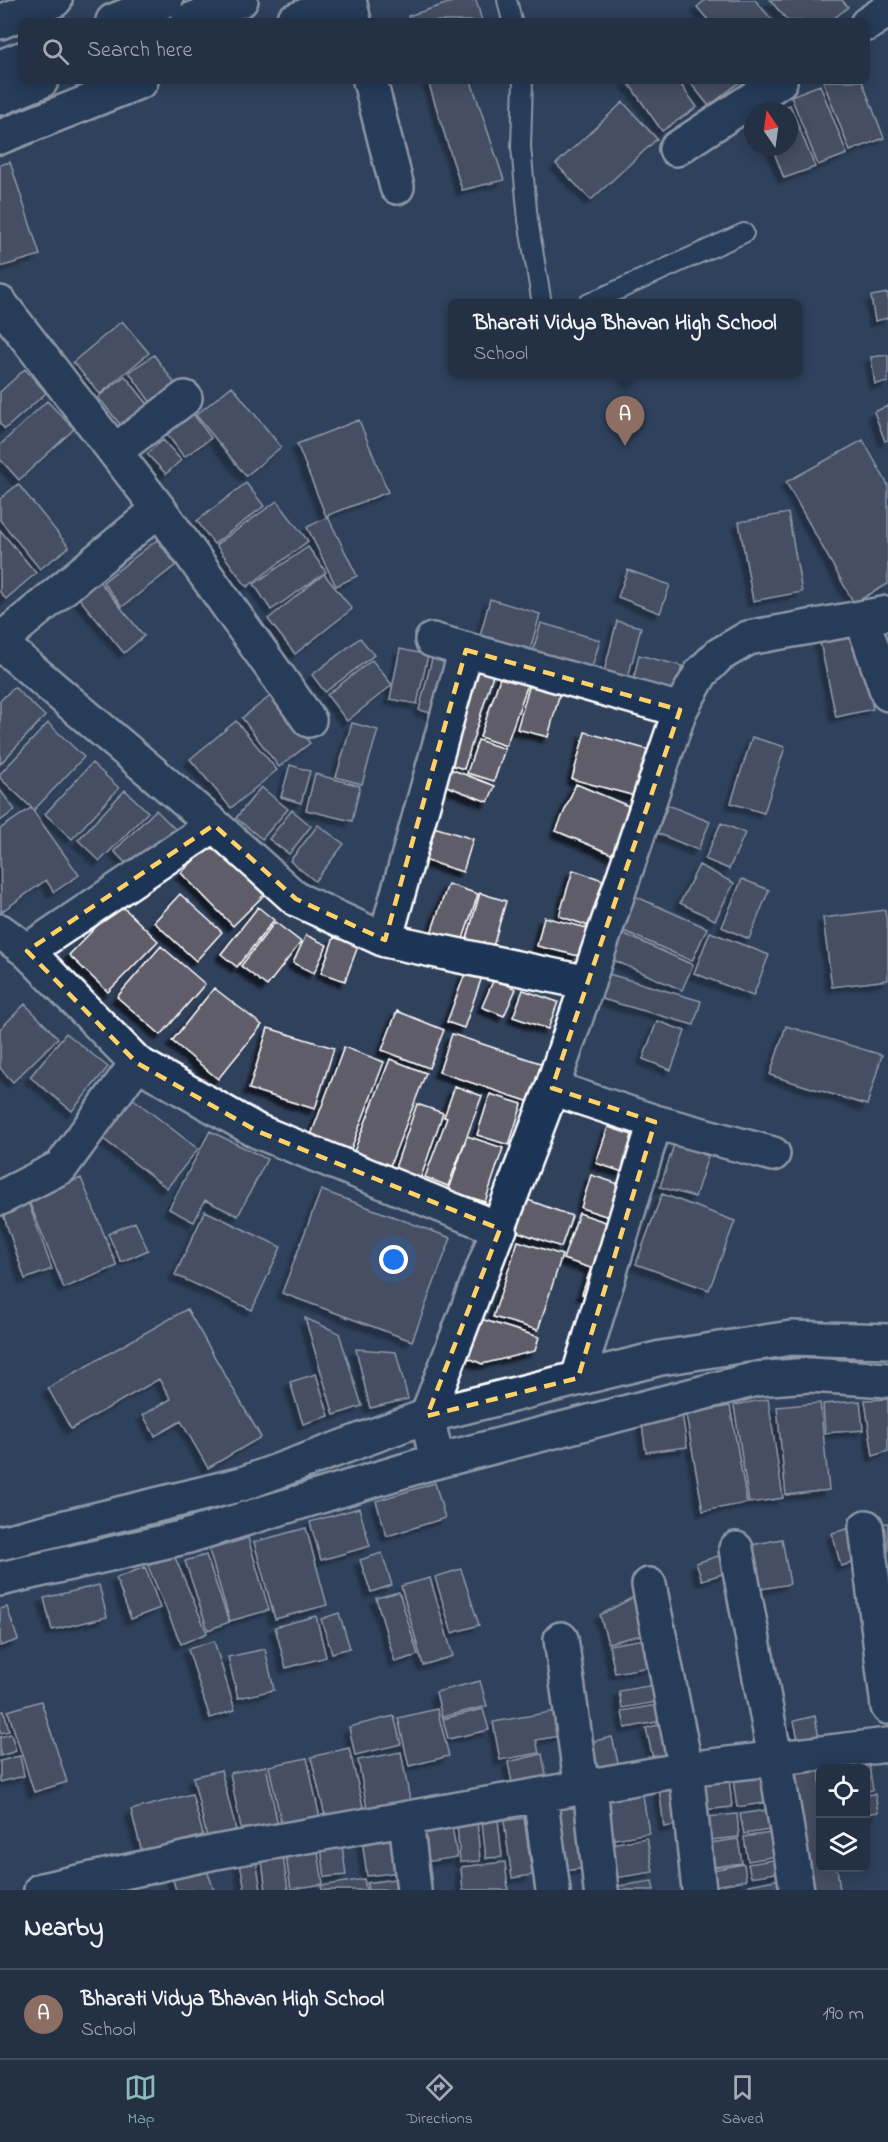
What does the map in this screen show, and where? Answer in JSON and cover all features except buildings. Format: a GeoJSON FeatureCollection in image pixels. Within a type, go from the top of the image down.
{"type":"FeatureCollection","features":[{"type":"Feature","properties":{"kind":"main road"},"geometry":{"type":"LineString","coordinates":[[0,22],[56,0]]}},
{"type":"Feature","properties":{"kind":"main road"},"geometry":{"type":"LineString","coordinates":[[121,18],[166,0]]}},
{"type":"Feature","properties":{"kind":"main road"},"geometry":{"type":"LineString","coordinates":[[196,18],[242,0]]}},
{"type":"Feature","properties":{"kind":"main road"},"geometry":{"type":"LineString","coordinates":[[300,18],[343,0]]}},
{"type":"Feature","properties":{"kind":"main road"},"geometry":{"type":"LineString","coordinates":[[349,0],[353,18]]}},
{"type":"Feature","properties":{"kind":"main road"},"geometry":{"type":"LineString","coordinates":[[870,22],[888,10]]}},
{"type":"Feature","properties":{"kind":"main road"},"geometry":{"type":"LineString","coordinates":[[0,68],[18,60]]}},
{"type":"Feature","properties":{"kind":"main road"},"geometry":{"type":"LineString","coordinates":[[0,98],[33,84]]}},
{"type":"Feature","properties":{"kind":"main road"},"geometry":{"type":"LineString","coordinates":[[0,137],[133,84]]}},
{"type":"Feature","properties":{"kind":"main road"},"geometry":{"type":"LineString","coordinates":[[371,84],[397,187]]}},
{"type":"Feature","properties":{"kind":"main road"},"geometry":{"type":"LineString","coordinates":[[676,149],[775,84]]}},
{"type":"Feature","properties":{"kind":"main road"},"geometry":{"type":"LineString","coordinates":[[0,303],[159,509],[309,720]]}},
{"type":"Feature","properties":{"kind":"main road"},"geometry":{"type":"LineString","coordinates":[[115,451],[185,398]]}},
{"type":"Feature","properties":{"kind":"main road"},"geometry":{"type":"LineString","coordinates":[[159,509],[0,642],[214,825],[296,899],[385,940],[588,983]]}},
{"type":"Feature","properties":{"kind":"main road"},"geometry":{"type":"LineString","coordinates":[[437,1461],[428,1416],[552,1088],[680,710],[701,673],[719,655],[748,638],[875,616],[888,694]]}},
{"type":"Feature","properties":{"kind":"main road"},"geometry":{"type":"LineString","coordinates":[[432,640],[680,710]]}},
{"type":"Feature","properties":{"kind":"main road"},"geometry":{"type":"LineString","coordinates":[[385,940],[466,650]]}},
{"type":"Feature","properties":{"kind":"main road"},"geometry":{"type":"LineString","coordinates":[[27,951],[214,825]]}},
{"type":"Feature","properties":{"kind":"main road"},"geometry":{"type":"LineString","coordinates":[[0,931],[27,951],[138,1063],[257,1131],[500,1229]]}},
{"type":"Feature","properties":{"kind":"main road"},"geometry":{"type":"LineString","coordinates":[[0,1198],[61,1167],[138,1063]]}},
{"type":"Feature","properties":{"kind":"main road"},"geometry":{"type":"LineString","coordinates":[[552,1088],[655,1122],[773,1154]]}},
{"type":"Feature","properties":{"kind":"main road"},"geometry":{"type":"LineString","coordinates":[[578,1378],[655,1122]]}},
{"type":"Feature","properties":{"kind":"main road"},"geometry":{"type":"LineString","coordinates":[[0,1543],[242,1484],[428,1416],[661,1358],[790,1338],[888,1341]]}},
{"type":"Feature","properties":{"kind":"main road"},"geometry":{"type":"LineString","coordinates":[[0,1579],[185,1537],[437,1461],[756,1379],[809,1375],[888,1380]]}},
{"type":"Feature","properties":{"kind":"main road"},"geometry":{"type":"LineString","coordinates":[[866,1527],[888,1707]]}},
{"type":"Feature","properties":{"kind":"main road"},"geometry":{"type":"LineString","coordinates":[[736,1549],[797,1890]]}},
{"type":"Feature","properties":{"kind":"main road"},"geometry":{"type":"LineString","coordinates":[[649,1585],[686,1769],[699,1890]]}},
{"type":"Feature","properties":{"kind":"main road"},"geometry":{"type":"LineString","coordinates":[[561,1639],[601,1890]]}},
{"type":"Feature","properties":{"kind":"main road"},"geometry":{"type":"LineString","coordinates":[[42,1890],[78,1886],[216,1852],[686,1769],[888,1745]]}},
{"type":"Feature","properties":{"kind":"main road"},"geometry":{"type":"LineString","coordinates":[[540,1796],[553,1890]]}},
{"type":"Feature","properties":{"kind":"main road"},"geometry":{"type":"LineString","coordinates":[[406,1819],[414,1890]]}},
{"type":"Feature","properties":{"kind":"lane"},"geometry":{"type":"LineString","coordinates":[[507,0],[511,18]]}},
{"type":"Feature","properties":{"kind":"lane"},"geometry":{"type":"LineString","coordinates":[[523,84],[521,147],[528,220],[541,299]]}},
{"type":"Feature","properties":{"kind":"lane"},"geometry":{"type":"LineString","coordinates":[[596,299],[744,233]]}},
{"type":"Feature","properties":{"kind":"highlighted area"},"geometry":{"type":"Polygon","coordinates":[[[466,650],[680,710],[552,1088],[655,1122],[578,1378],[427,1416],[500,1229],[257,1131],[137,1063],[27,951],[214,825],[296,899],[385,940],[466,650]]]}},
{"type":"Feature","properties":{"kind":"place","name":"Bharati Vidya Bhavan High School"},"geometry":{"type":"Point","coordinates":[625,446]}}]}
